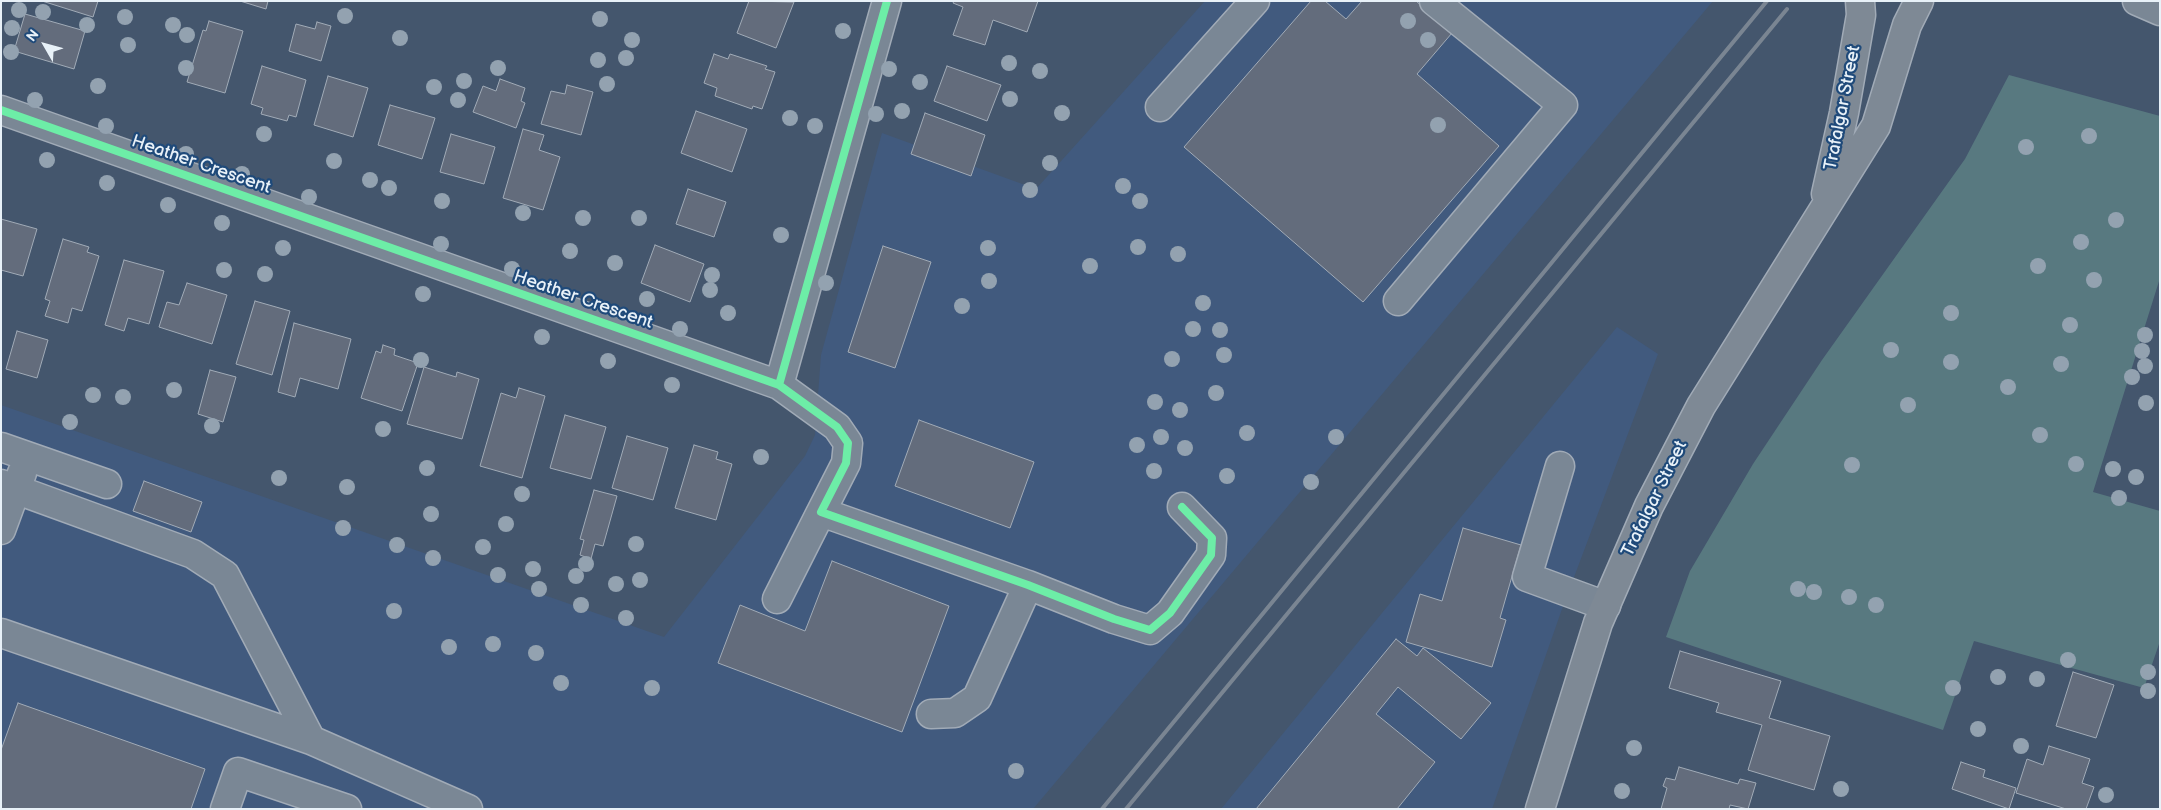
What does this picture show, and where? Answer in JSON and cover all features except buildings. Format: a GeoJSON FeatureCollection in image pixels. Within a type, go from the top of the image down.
{"type":"FeatureCollection","features":[{"type":"Feature","properties":{"kind":"main road","name":"Trafalgar Street"},"geometry":{"type":"LineString","coordinates":[[1821,214],[1844,113],[1862,15],[1860,1]]}},
{"type":"Feature","properties":{"kind":"main road","name":"Trafalgar Street"},"geometry":{"type":"LineString","coordinates":[[1540,809],[1598,623],[1649,506],[1701,406],[1876,126],[1907,25],[1919,1]]}},
{"type":"Feature","properties":{"kind":"street"},"geometry":{"type":"LineString","coordinates":[[779,385],[887,1]]}},
{"type":"Feature","properties":{"kind":"street"},"geometry":{"type":"LineString","coordinates":[[1160,107],[1255,1]]}},
{"type":"Feature","properties":{"kind":"street"},"geometry":{"type":"LineString","coordinates":[[1398,301],[1563,106],[1434,1]]}},
{"type":"Feature","properties":{"kind":"street"},"geometry":{"type":"LineString","coordinates":[[2137,1],[2160,11]]}},
{"type":"Feature","properties":{"kind":"street","name":"Heather Crescent"},"geometry":{"type":"LineString","coordinates":[[1,110],[779,385],[837,427],[848,443],[846,463],[777,599]]}},
{"type":"Feature","properties":{"kind":"street"},"geometry":{"type":"LineString","coordinates":[[1,447],[107,484]]}},
{"type":"Feature","properties":{"kind":"street"},"geometry":{"type":"LineString","coordinates":[[1,530],[8,487],[29,457]]}},
{"type":"Feature","properties":{"kind":"street"},"geometry":{"type":"LineString","coordinates":[[1560,466],[1527,577],[1606,606]]}},
{"type":"Feature","properties":{"kind":"street"},"geometry":{"type":"LineString","coordinates":[[8,487],[193,554],[225,575],[311,740]]}},
{"type":"Feature","properties":{"kind":"street"},"geometry":{"type":"LineString","coordinates":[[821,512],[1028,585],[1114,619],[1150,630],[1170,613],[1211,555],[1212,538],[1182,507]]}},
{"type":"Feature","properties":{"kind":"street"},"geometry":{"type":"LineString","coordinates":[[931,714],[956,713],[977,698],[1028,585]]}},
{"type":"Feature","properties":{"kind":"street"},"geometry":{"type":"LineString","coordinates":[[1,633],[311,740],[468,809]]}},
{"type":"Feature","properties":{"kind":"street"},"geometry":{"type":"LineString","coordinates":[[225,809],[238,772],[347,809]]}},
{"type":"Feature","properties":{"kind":"shaded area"},"geometry":{"type":"Polygon","coordinates":[[[1205,1],[1713,1],[1033,809],[1,809],[1,405],[664,637],[805,456],[815,435],[821,355],[882,133],[1036,189],[1205,1]]]}},
{"type":"Feature","properties":{"kind":"shaded area"},"geometry":{"type":"Polygon","coordinates":[[[1617,327],[1658,354],[1562,609],[1492,809],[1221,809],[1617,327]]]}},
{"type":"Feature","properties":{"kind":"green space"},"geometry":{"type":"Polygon","coordinates":[[[2009,75],[2160,116],[2160,278],[2093,492],[2160,511],[2160,641],[2144,688],[1974,641],[1943,730],[1666,637],[1690,571],[1753,464],[1822,360],[1965,159],[2009,75]]]}},
{"type":"Feature","properties":{"kind":"railway"},"geometry":{"type":"LineString","coordinates":[[1102,809],[1767,1]]}},
{"type":"Feature","properties":{"kind":"railway"},"geometry":{"type":"LineString","coordinates":[[1126,809],[1787,9]]}},
{"type":"Feature","properties":{"kind":"cycle path"},"geometry":{"type":"LineString","coordinates":[[1,110],[779,385],[887,1]]}},
{"type":"Feature","properties":{"kind":"cycle path"},"geometry":{"type":"LineString","coordinates":[[779,385],[837,427],[848,443],[846,463],[821,512],[1028,585],[1114,619],[1150,630],[1170,613],[1211,555],[1212,538],[1182,507]]}}]}
